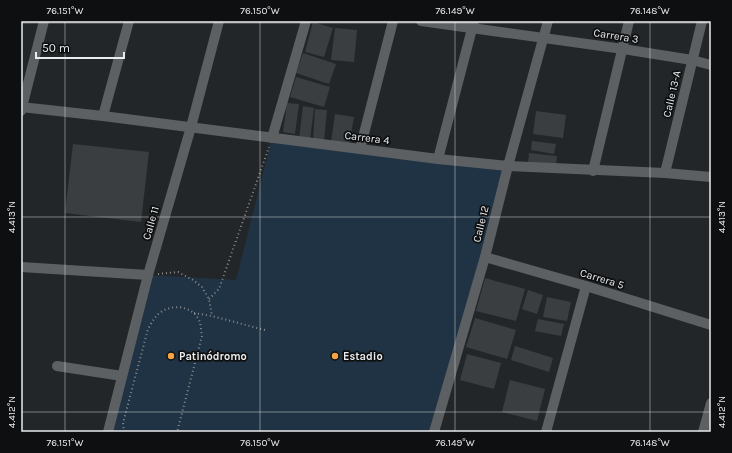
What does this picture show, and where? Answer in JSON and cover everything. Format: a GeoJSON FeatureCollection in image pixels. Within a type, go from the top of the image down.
{"type":"FeatureCollection","features":[{"type":"Feature","properties":{"kind":"street"},"geometry":{"type":"LineString","coordinates":[[21,109],[44,21]]}},
{"type":"Feature","properties":{"kind":"street"},"geometry":{"type":"LineString","coordinates":[[103,116],[129,21]]}},
{"type":"Feature","properties":{"kind":"street","name":"Calle 11"},"geometry":{"type":"LineString","coordinates":[[108,432],[148,275],[191,127],[219,21]]}},
{"type":"Feature","properties":{"kind":"street"},"geometry":{"type":"LineString","coordinates":[[272,138],[306,21]]}},
{"type":"Feature","properties":{"kind":"street"},"geometry":{"type":"LineString","coordinates":[[360,149],[393,21]]}},
{"type":"Feature","properties":{"kind":"street","name":"Carrera 3"},"geometry":{"type":"LineString","coordinates":[[421,21],[473,25],[692,60],[711,65]]}},
{"type":"Feature","properties":{"kind":"street","name":"Calle 12"},"geometry":{"type":"LineString","coordinates":[[434,432],[485,257],[508,166],[548,21]]}},
{"type":"Feature","properties":{"kind":"street"},"geometry":{"type":"LineString","coordinates":[[593,171],[629,21]]}},
{"type":"Feature","properties":{"kind":"street","name":"Calle 13-A"},"geometry":{"type":"LineString","coordinates":[[665,173],[702,21]]}},
{"type":"Feature","properties":{"kind":"street"},"geometry":{"type":"LineString","coordinates":[[438,159],[473,25]]}},
{"type":"Feature","properties":{"kind":"street","name":"Carrera 4"},"geometry":{"type":"LineString","coordinates":[[21,109],[103,116],[438,159],[508,166],[593,171],[665,173],[711,177]]}},
{"type":"Feature","properties":{"kind":"street","name":"Carrera 5"},"geometry":{"type":"LineString","coordinates":[[485,257],[586,286],[711,325]]}},
{"type":"Feature","properties":{"kind":"street"},"geometry":{"type":"LineString","coordinates":[[21,267],[148,275]]}},
{"type":"Feature","properties":{"kind":"street"},"geometry":{"type":"LineString","coordinates":[[546,432],[586,286]]}},
{"type":"Feature","properties":{"kind":"street"},"geometry":{"type":"LineString","coordinates":[[57,366],[122,376]]}},
{"type":"Feature","properties":{"kind":"street"},"geometry":{"type":"LineString","coordinates":[[703,432],[711,403]]}},
{"type":"Feature","properties":{"kind":"path"},"geometry":{"type":"LineString","coordinates":[[209,300],[219,289],[222,282],[272,138]]}},
{"type":"Feature","properties":{"kind":"path"},"geometry":{"type":"LineString","coordinates":[[148,275],[178,272],[193,280],[202,287],[209,300],[212,316]]}},
{"type":"Feature","properties":{"kind":"path"},"geometry":{"type":"LineString","coordinates":[[124,432],[123,423],[148,329],[154,318],[163,311],[175,307],[184,308],[194,312],[265,330]]}},
{"type":"Feature","properties":{"kind":"path"},"geometry":{"type":"LineString","coordinates":[[177,432],[202,336],[200,322],[194,312]]}},
{"type":"Feature","properties":{"kind":"shaded area","name":"Estadio"},"geometry":{"type":"Polygon","coordinates":[[[272,138],[508,166],[434,432],[108,432],[148,275],[236,280],[272,138]]]}},
{"type":"Feature","properties":{"kind":"building"},"geometry":{"type":"Polygon","coordinates":[[[313,22],[333,28],[324,57],[305,52],[313,22]]]}},
{"type":"Feature","properties":{"kind":"building"},"geometry":{"type":"Polygon","coordinates":[[[335,28],[357,30],[354,62],[331,60],[335,28]]]}},
{"type":"Feature","properties":{"kind":"building"},"geometry":{"type":"Polygon","coordinates":[[[303,53],[336,64],[329,84],[296,73],[303,53]]]}},
{"type":"Feature","properties":{"kind":"building"},"geometry":{"type":"Polygon","coordinates":[[[296,77],[330,87],[324,107],[290,97],[296,77]]]}},
{"type":"Feature","properties":{"kind":"building"},"geometry":{"type":"Polygon","coordinates":[[[287,103],[299,104],[295,134],[283,132],[287,103]]]}},
{"type":"Feature","properties":{"kind":"building"},"geometry":{"type":"Polygon","coordinates":[[[303,106],[314,108],[310,140],[299,139],[303,106]]]}},
{"type":"Feature","properties":{"kind":"building"},"geometry":{"type":"Polygon","coordinates":[[[315,109],[327,110],[324,141],[313,140],[315,109]]]}},
{"type":"Feature","properties":{"kind":"building"},"geometry":{"type":"Polygon","coordinates":[[[536,111],[566,115],[563,138],[533,134],[536,111]]]}},
{"type":"Feature","properties":{"kind":"building"},"geometry":{"type":"Polygon","coordinates":[[[335,114],[354,117],[349,145],[331,142],[335,114]]]}},
{"type":"Feature","properties":{"kind":"building"},"geometry":{"type":"Polygon","coordinates":[[[532,141],[556,144],[554,154],[531,150],[532,141]]]}},
{"type":"Feature","properties":{"kind":"building"},"geometry":{"type":"Polygon","coordinates":[[[73,144],[149,152],[141,222],[65,213],[73,144]]]}},
{"type":"Feature","properties":{"kind":"building"},"geometry":{"type":"Polygon","coordinates":[[[529,153],[557,156],[556,165],[528,163],[529,153]]]}},
{"type":"Feature","properties":{"kind":"building"},"geometry":{"type":"Polygon","coordinates":[[[485,278],[525,289],[516,321],[476,311],[485,278]]]}},
{"type":"Feature","properties":{"kind":"building"},"geometry":{"type":"Polygon","coordinates":[[[528,290],[543,295],[537,314],[522,309],[528,290]]]}},
{"type":"Feature","properties":{"kind":"building"},"geometry":{"type":"Polygon","coordinates":[[[547,297],[571,302],[567,321],[543,317],[547,297]]]}},
{"type":"Feature","properties":{"kind":"building"},"geometry":{"type":"Polygon","coordinates":[[[475,318],[516,330],[507,359],[466,347],[475,318]]]}},
{"type":"Feature","properties":{"kind":"building"},"geometry":{"type":"Polygon","coordinates":[[[538,319],[564,324],[561,336],[535,331],[538,319]]]}},
{"type":"Feature","properties":{"kind":"building"},"geometry":{"type":"Polygon","coordinates":[[[515,346],[553,358],[549,372],[511,360],[515,346]]]}},
{"type":"Feature","properties":{"kind":"building"},"geometry":{"type":"Polygon","coordinates":[[[467,354],[501,363],[494,389],[460,380],[467,354]]]}},
{"type":"Feature","properties":{"kind":"building"},"geometry":{"type":"Polygon","coordinates":[[[510,380],[545,389],[537,421],[502,412],[510,380]]]}},
{"type":"Feature","properties":{"kind":"place","name":"Patinódromo"},"geometry":{"type":"Point","coordinates":[171,356]}},
{"type":"Feature","properties":{"kind":"place","name":"Estadio"},"geometry":{"type":"Point","coordinates":[335,356]}}]}
